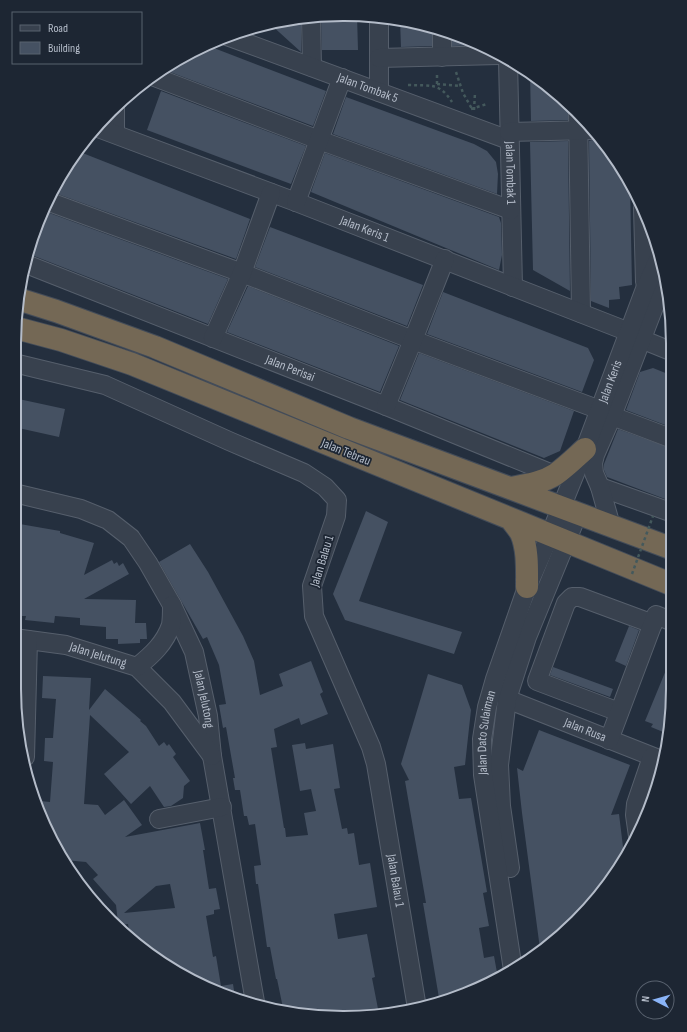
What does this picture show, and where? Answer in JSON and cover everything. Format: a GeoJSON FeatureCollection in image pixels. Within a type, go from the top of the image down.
{"type":"FeatureCollection","features":[{"type":"Feature","properties":{"kind":"highway","name":"Jalan Tebrau"},"geometry":{"type":"LineString","coordinates":[[24,301],[155,347],[349,428],[666,546]]}},
{"type":"Feature","properties":{"kind":"highway","name":"Jalan Tebrau"},"geometry":{"type":"LineString","coordinates":[[22,330],[61,340],[132,364],[666,582]]}},
{"type":"Feature","properties":{"kind":"highway"},"geometry":{"type":"LineString","coordinates":[[510,488],[542,481],[555,475],[585,449]]}},
{"type":"Feature","properties":{"kind":"highway"},"geometry":{"type":"LineString","coordinates":[[511,519],[520,532],[524,544],[527,587]]}},
{"type":"Feature","properties":{"kind":"street"},"geometry":{"type":"LineString","coordinates":[[311,23],[312,67]]}},
{"type":"Feature","properties":{"kind":"street"},"geometry":{"type":"LineString","coordinates":[[378,23],[380,92]]}},
{"type":"Feature","properties":{"kind":"street"},"geometry":{"type":"LineString","coordinates":[[439,65],[442,36]]}},
{"type":"Feature","properties":{"kind":"street","name":"Jalan Tombak 5"},"geometry":{"type":"LineString","coordinates":[[245,37],[312,67],[509,136]]}},
{"type":"Feature","properties":{"kind":"street"},"geometry":{"type":"LineString","coordinates":[[379,58],[439,65],[491,56]]}},
{"type":"Feature","properties":{"kind":"street","name":"Jalan Tombak 1"},"geometry":{"type":"LineString","coordinates":[[508,66],[513,287]]}},
{"type":"Feature","properties":{"kind":"street"},"geometry":{"type":"LineString","coordinates":[[296,202],[342,78]]}},
{"type":"Feature","properties":{"kind":"street"},"geometry":{"type":"LineString","coordinates":[[159,79],[319,140],[511,210]]}},
{"type":"Feature","properties":{"kind":"street"},"geometry":{"type":"LineString","coordinates":[[115,115],[115,133]]}},
{"type":"Feature","properties":{"kind":"street","name":"Jalan Keris 1"},"geometry":{"type":"LineString","coordinates":[[102,129],[445,259],[581,313],[666,349]]}},
{"type":"Feature","properties":{"kind":"street"},"geometry":{"type":"LineString","coordinates":[[509,136],[585,130],[581,313]]}},
{"type":"Feature","properties":{"kind":"street"},"geometry":{"type":"LineString","coordinates":[[213,338],[242,273],[271,193]]}},
{"type":"Feature","properties":{"kind":"street"},"geometry":{"type":"LineString","coordinates":[[53,203],[242,273],[666,436]]}},
{"type":"Feature","properties":{"kind":"street"},"geometry":{"type":"LineString","coordinates":[[643,226],[645,289]]}},
{"type":"Feature","properties":{"kind":"street"},"geometry":{"type":"LineString","coordinates":[[386,406],[445,259]]}},
{"type":"Feature","properties":{"kind":"street","name":"Jalan Keris"},"geometry":{"type":"LineString","coordinates":[[635,336],[645,289],[656,265]]}},
{"type":"Feature","properties":{"kind":"street","name":"Jalan Perisai"},"geometry":{"type":"LineString","coordinates":[[31,266],[386,406],[555,475]]}},
{"type":"Feature","properties":{"kind":"street","name":"Jalan Keris"},"geometry":{"type":"LineString","coordinates":[[610,526],[600,487],[594,473],[593,463],[606,413],[635,336],[661,286]]}},
{"type":"Feature","properties":{"kind":"street","name":"Jalan Balau 1"},"geometry":{"type":"LineString","coordinates":[[21,365],[105,385],[304,473],[325,487],[337,500],[336,516],[312,586],[314,616],[371,747],[376,764],[416,1003]]}},
{"type":"Feature","properties":{"kind":"street","name":"Jalan Keris"},"geometry":{"type":"LineString","coordinates":[[570,510],[585,449],[606,413]]}},
{"type":"Feature","properties":{"kind":"street"},"geometry":{"type":"LineString","coordinates":[[600,487],[666,511]]}},
{"type":"Feature","properties":{"kind":"street","name":"Jalan Jelutong"},"geometry":{"type":"LineString","coordinates":[[21,495],[81,509],[108,520],[131,538],[148,563],[172,605],[194,652],[208,716],[212,756],[254,998]]}},
{"type":"Feature","properties":{"kind":"street","name":"Jalan Dato Sulaiman"},"geometry":{"type":"LineString","coordinates":[[523,957],[502,813],[499,758],[506,699],[558,538],[570,510]]}},
{"type":"Feature","properties":{"kind":"street","name":"Jalan Dato Sulaiman"},"geometry":{"type":"LineString","coordinates":[[512,964],[483,775],[482,739],[487,707],[494,679],[527,587],[558,538]]}},
{"type":"Feature","properties":{"kind":"street"},"geometry":{"type":"LineString","coordinates":[[619,712],[538,681],[566,603],[572,597],[580,597],[666,621]]}},
{"type":"Feature","properties":{"kind":"street"},"geometry":{"type":"LineString","coordinates":[[137,667],[153,654],[165,638],[171,624],[172,605]]}},
{"type":"Feature","properties":{"kind":"street"},"geometry":{"type":"LineString","coordinates":[[609,740],[655,619]]}},
{"type":"Feature","properties":{"kind":"street"},"geometry":{"type":"LineString","coordinates":[[21,639],[24,732]]}},
{"type":"Feature","properties":{"kind":"street","name":"Jalan Jelutung"},"geometry":{"type":"LineString","coordinates":[[21,639],[66,645],[137,667],[172,702],[212,756]]}},
{"type":"Feature","properties":{"kind":"street","name":"Jalan Rusa"},"geometry":{"type":"LineString","coordinates":[[506,699],[658,759]]}},
{"type":"Feature","properties":{"kind":"street"},"geometry":{"type":"LineString","coordinates":[[637,822],[636,804],[658,759]]}},
{"type":"Feature","properties":{"kind":"street"},"geometry":{"type":"LineString","coordinates":[[159,818],[222,807]]}},
{"type":"Feature","properties":{"kind":"path"},"geometry":{"type":"LineString","coordinates":[[437,85],[439,65]]}},
{"type":"Feature","properties":{"kind":"path"},"geometry":{"type":"LineString","coordinates":[[456,72],[462,93],[472,109]]}},
{"type":"Feature","properties":{"kind":"path"},"geometry":{"type":"LineString","coordinates":[[400,85],[460,86]]}},
{"type":"Feature","properties":{"kind":"path"},"geometry":{"type":"LineString","coordinates":[[437,85],[447,94],[452,103]]}},
{"type":"Feature","properties":{"kind":"path"},"geometry":{"type":"LineString","coordinates":[[467,109],[472,109],[487,104]]}},
{"type":"Feature","properties":{"kind":"path"},"geometry":{"type":"LineString","coordinates":[[632,574],[653,516]]}},
{"type":"Feature","properties":{"kind":"building"},"geometry":{"type":"Polygon","coordinates":[[[321,22],[357,22],[358,50],[322,50],[321,22]]]}},
{"type":"Feature","properties":{"kind":"building"},"geometry":{"type":"Polygon","coordinates":[[[301,24],[301,52],[275,28],[301,24]]]}},
{"type":"Feature","properties":{"kind":"building"},"geometry":{"type":"Polygon","coordinates":[[[400,26],[432,34],[432,46],[401,47],[400,26]]]}},
{"type":"Feature","properties":{"kind":"building"},"geometry":{"type":"Polygon","coordinates":[[[452,40],[466,46],[452,46],[452,40]]]}},
{"type":"Feature","properties":{"kind":"building"},"geometry":{"type":"Polygon","coordinates":[[[215,48],[326,91],[313,126],[169,72],[215,48]]]}},
{"type":"Feature","properties":{"kind":"building"},"geometry":{"type":"Polygon","coordinates":[[[530,80],[568,112],[568,120],[531,121],[530,80]]]}},
{"type":"Feature","properties":{"kind":"building"},"geometry":{"type":"Polygon","coordinates":[[[161,91],[306,146],[291,184],[147,130],[161,91]]]}},
{"type":"Feature","properties":{"kind":"building"},"geometry":{"type":"Polygon","coordinates":[[[346,97],[474,144],[487,151],[496,162],[498,174],[497,194],[333,134],[346,97]]]}},
{"type":"Feature","properties":{"kind":"building"},"geometry":{"type":"Polygon","coordinates":[[[593,140],[612,164],[630,196],[632,285],[619,287],[620,299],[609,300],[609,308],[591,301],[589,141],[593,140]]]}},
{"type":"Feature","properties":{"kind":"building"},"geometry":{"type":"Polygon","coordinates":[[[568,141],[570,291],[533,270],[530,142],[568,141]]]}},
{"type":"Feature","properties":{"kind":"building"},"geometry":{"type":"Polygon","coordinates":[[[83,153],[250,219],[236,259],[58,194],[75,164],[83,153]]]}},
{"type":"Feature","properties":{"kind":"building"},"geometry":{"type":"Polygon","coordinates":[[[325,153],[499,217],[501,223],[502,255],[499,270],[311,192],[325,153]]]}},
{"type":"Feature","properties":{"kind":"building"},"geometry":{"type":"Polygon","coordinates":[[[49,213],[228,279],[208,324],[33,256],[49,213]]]}},
{"type":"Feature","properties":{"kind":"building"},"geometry":{"type":"Polygon","coordinates":[[[270,227],[423,285],[407,326],[255,267],[270,227]]]}},
{"type":"Feature","properties":{"kind":"building"},"geometry":{"type":"Polygon","coordinates":[[[248,286],[399,346],[380,392],[227,332],[248,286]]]}},
{"type":"Feature","properties":{"kind":"building"},"geometry":{"type":"Polygon","coordinates":[[[443,292],[588,348],[594,360],[582,392],[427,334],[443,292]]]}},
{"type":"Feature","properties":{"kind":"building"},"geometry":{"type":"Polygon","coordinates":[[[419,353],[574,411],[560,451],[544,458],[400,400],[419,353]]]}},
{"type":"Feature","properties":{"kind":"building"},"geometry":{"type":"Polygon","coordinates":[[[653,368],[666,373],[666,425],[626,410],[640,372],[653,368]]]}},
{"type":"Feature","properties":{"kind":"building"},"geometry":{"type":"Polygon","coordinates":[[[21,400],[65,409],[59,437],[21,429],[21,400]]]}},
{"type":"Feature","properties":{"kind":"building"},"geometry":{"type":"Polygon","coordinates":[[[618,429],[666,446],[666,499],[607,477],[604,470],[604,464],[618,429]]]}},
{"type":"Feature","properties":{"kind":"building"},"geometry":{"type":"Polygon","coordinates":[[[366,511],[388,522],[359,601],[462,632],[454,654],[345,620],[333,594],[366,511]]]}},
{"type":"Feature","properties":{"kind":"building"},"geometry":{"type":"Polygon","coordinates":[[[21,524],[60,531],[60,533],[94,543],[84,575],[112,560],[114,564],[117,562],[119,566],[123,563],[129,574],[84,599],[136,600],[135,623],[146,623],[147,639],[140,639],[140,643],[118,644],[118,639],[106,639],[106,627],[80,625],[80,618],[55,616],[54,623],[25,620],[26,616],[21,616],[21,524]]]}},
{"type":"Feature","properties":{"kind":"building"},"geometry":{"type":"Polygon","coordinates":[[[190,544],[208,572],[243,636],[254,661],[260,695],[283,686],[279,674],[311,661],[323,692],[320,694],[328,714],[301,725],[299,718],[274,729],[277,747],[271,748],[284,828],[286,837],[308,835],[304,813],[316,811],[311,789],[300,791],[292,745],[305,743],[306,749],[333,744],[340,788],[334,789],[342,829],[347,828],[348,834],[354,833],[359,865],[370,863],[377,907],[334,914],[338,939],[367,934],[375,977],[372,978],[378,1009],[344,1011],[282,1005],[270,947],[267,947],[258,884],[256,884],[254,866],[261,865],[255,824],[249,825],[247,816],[244,816],[240,790],[235,790],[233,778],[235,778],[226,727],[223,728],[219,705],[226,704],[219,665],[207,637],[203,639],[159,562],[190,544]]]}},
{"type":"Feature","properties":{"kind":"building"},"geometry":{"type":"Polygon","coordinates":[[[629,626],[639,630],[626,666],[615,661],[629,626]]]}},
{"type":"Feature","properties":{"kind":"building"},"geometry":{"type":"Polygon","coordinates":[[[553,667],[613,689],[610,697],[550,675],[553,667]]]}},
{"type":"Feature","properties":{"kind":"building"},"geometry":{"type":"Polygon","coordinates":[[[666,670],[663,732],[651,727],[653,724],[645,721],[666,670]]]}},
{"type":"Feature","properties":{"kind":"building"},"geometry":{"type":"Polygon","coordinates":[[[428,674],[462,685],[471,710],[465,765],[454,767],[459,799],[471,798],[487,892],[483,893],[489,926],[479,928],[484,958],[494,956],[497,972],[439,996],[423,903],[426,903],[405,781],[409,780],[401,764],[428,674]]]}},
{"type":"Feature","properties":{"kind":"building"},"geometry":{"type":"Polygon","coordinates":[[[43,676],[91,678],[89,710],[105,689],[141,720],[140,721],[146,726],[159,746],[164,742],[167,746],[169,744],[176,754],[173,757],[190,781],[184,786],[183,798],[171,806],[164,807],[150,786],[131,804],[104,774],[129,752],[90,715],[84,804],[98,805],[105,815],[124,800],[142,825],[125,837],[200,823],[205,850],[203,850],[209,889],[216,888],[220,909],[214,910],[214,914],[206,916],[213,957],[216,956],[221,986],[233,984],[234,992],[201,978],[182,968],[164,957],[131,931],[129,929],[128,924],[124,924],[118,919],[116,905],[93,879],[98,875],[86,862],[70,861],[64,850],[42,801],[50,802],[53,762],[44,761],[45,738],[53,738],[56,699],[42,698],[43,676]],[[170,884],[156,886],[124,913],[175,908],[170,884]]]}},
{"type":"Feature","properties":{"kind":"building"},"geometry":{"type":"Polygon","coordinates":[[[539,730],[630,765],[611,815],[619,814],[623,849],[612,868],[572,917],[539,944],[517,768],[523,771],[539,730]]]}}]}
